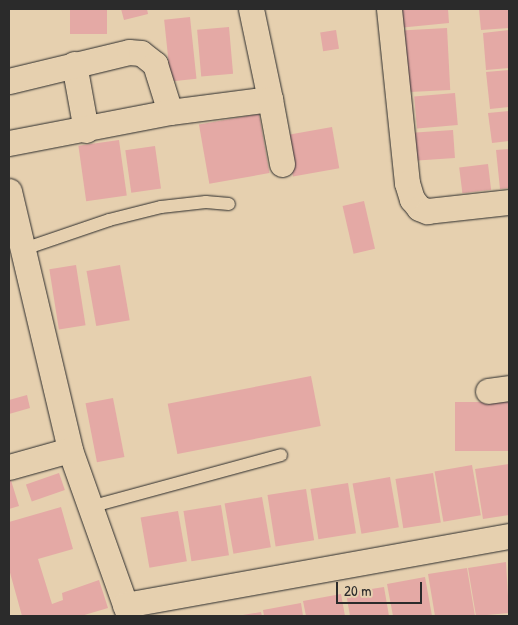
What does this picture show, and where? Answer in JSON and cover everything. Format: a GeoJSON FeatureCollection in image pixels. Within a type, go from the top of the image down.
{"type":"FeatureCollection","features":[{"type":"Feature","properties":{"kind":"street"},"geometry":{"type":"LineString","coordinates":[[251,9],[282,164]]}},
{"type":"Feature","properties":{"kind":"street"},"geometry":{"type":"LineString","coordinates":[[390,9],[407,183],[412,198],[419,208],[428,211],[509,202]]}},
{"type":"Feature","properties":{"kind":"street"},"geometry":{"type":"LineString","coordinates":[[9,81],[129,52],[141,53],[154,64],[170,112]]}},
{"type":"Feature","properties":{"kind":"street"},"geometry":{"type":"LineString","coordinates":[[74,64],[86,130]]}},
{"type":"Feature","properties":{"kind":"street"},"geometry":{"type":"LineString","coordinates":[[9,143],[86,130],[170,112],[270,100]]}},
{"type":"Feature","properties":{"kind":"street"},"geometry":{"type":"LineString","coordinates":[[10,196],[70,450],[127,610],[509,536]]}},
{"type":"Feature","properties":{"kind":"street"},"geometry":{"type":"LineString","coordinates":[[9,467],[70,450]]}},
{"type":"Feature","properties":{"kind":"lane"},"geometry":{"type":"LineString","coordinates":[[24,249],[109,220],[161,207],[206,202],[229,204]]}},
{"type":"Feature","properties":{"kind":"lane"},"geometry":{"type":"LineString","coordinates":[[90,507],[280,455]]}},
{"type":"Feature","properties":{"kind":"building"},"geometry":{"type":"Polygon","coordinates":[[[70,9],[107,9],[107,34],[70,34],[70,9]]]}},
{"type":"Feature","properties":{"kind":"building"},"geometry":{"type":"Polygon","coordinates":[[[121,9],[147,9],[148,14],[124,20],[121,9]]]}},
{"type":"Feature","properties":{"kind":"building"},"geometry":{"type":"Polygon","coordinates":[[[396,9],[448,9],[449,23],[398,28],[396,9]]]}},
{"type":"Feature","properties":{"kind":"building"},"geometry":{"type":"Polygon","coordinates":[[[479,9],[509,9],[509,28],[481,30],[479,9]]]}},
{"type":"Feature","properties":{"kind":"building"},"geometry":{"type":"Polygon","coordinates":[[[190,17],[196,79],[171,81],[164,20],[190,17]]]}},
{"type":"Feature","properties":{"kind":"building"},"geometry":{"type":"Polygon","coordinates":[[[229,27],[233,74],[201,77],[197,30],[229,27]]]}},
{"type":"Feature","properties":{"kind":"building"},"geometry":{"type":"Polygon","coordinates":[[[447,28],[450,90],[404,92],[401,30],[447,28]]]}},
{"type":"Feature","properties":{"kind":"building"},"geometry":{"type":"Polygon","coordinates":[[[336,30],[339,49],[323,51],[320,33],[336,30]]]}},
{"type":"Feature","properties":{"kind":"building"},"geometry":{"type":"Polygon","coordinates":[[[509,30],[509,68],[486,70],[483,33],[509,30]]]}},
{"type":"Feature","properties":{"kind":"building"},"geometry":{"type":"Polygon","coordinates":[[[509,70],[509,107],[490,109],[486,72],[509,70]]]}},
{"type":"Feature","properties":{"kind":"building"},"geometry":{"type":"Polygon","coordinates":[[[455,93],[458,125],[417,128],[414,97],[455,93]]]}},
{"type":"Feature","properties":{"kind":"building"},"geometry":{"type":"Polygon","coordinates":[[[509,111],[509,141],[492,143],[488,113],[509,111]]]}},
{"type":"Feature","properties":{"kind":"building"},"geometry":{"type":"Polygon","coordinates":[[[259,114],[269,173],[209,184],[199,125],[259,114]]]}},
{"type":"Feature","properties":{"kind":"building"},"geometry":{"type":"Polygon","coordinates":[[[332,127],[339,168],[293,177],[286,135],[332,127]]]}},
{"type":"Feature","properties":{"kind":"building"},"geometry":{"type":"Polygon","coordinates":[[[453,130],[455,158],[414,161],[412,133],[453,130]]]}},
{"type":"Feature","properties":{"kind":"building"},"geometry":{"type":"Polygon","coordinates":[[[119,140],[127,195],[86,201],[78,146],[119,140]]]}},
{"type":"Feature","properties":{"kind":"building"},"geometry":{"type":"Polygon","coordinates":[[[155,146],[161,189],[131,193],[125,150],[155,146]]]}},
{"type":"Feature","properties":{"kind":"building"},"geometry":{"type":"Polygon","coordinates":[[[509,149],[509,188],[500,189],[496,150],[509,149]]]}},
{"type":"Feature","properties":{"kind":"building"},"geometry":{"type":"Polygon","coordinates":[[[488,164],[491,190],[462,193],[459,168],[488,164]]]}},
{"type":"Feature","properties":{"kind":"building"},"geometry":{"type":"Polygon","coordinates":[[[364,201],[375,249],[354,254],[343,206],[364,201]]]}},
{"type":"Feature","properties":{"kind":"building"},"geometry":{"type":"Polygon","coordinates":[[[76,265],[86,325],[59,329],[49,269],[76,265]]]}},
{"type":"Feature","properties":{"kind":"building"},"geometry":{"type":"Polygon","coordinates":[[[120,265],[130,320],[96,326],[87,271],[120,265]]]}},
{"type":"Feature","properties":{"kind":"building"},"geometry":{"type":"Polygon","coordinates":[[[311,376],[321,426],[177,454],[168,404],[311,376]]]}},
{"type":"Feature","properties":{"kind":"building"},"geometry":{"type":"Polygon","coordinates":[[[27,395],[30,408],[9,414],[9,400],[27,395]]]}},
{"type":"Feature","properties":{"kind":"building"},"geometry":{"type":"Polygon","coordinates":[[[113,398],[124,457],[97,462],[86,403],[113,398]]]}},
{"type":"Feature","properties":{"kind":"building"},"geometry":{"type":"Polygon","coordinates":[[[455,402],[509,402],[509,451],[455,451],[455,402]]]}},
{"type":"Feature","properties":{"kind":"building"},"geometry":{"type":"Polygon","coordinates":[[[509,464],[509,515],[483,519],[475,469],[509,464]]]}},
{"type":"Feature","properties":{"kind":"building"},"geometry":{"type":"Polygon","coordinates":[[[472,465],[481,515],[443,522],[435,472],[472,465]]]}},
{"type":"Feature","properties":{"kind":"building"},"geometry":{"type":"Polygon","coordinates":[[[59,473],[65,490],[32,501],[26,484],[59,473]]]}},
{"type":"Feature","properties":{"kind":"building"},"geometry":{"type":"Polygon","coordinates":[[[433,473],[441,522],[403,528],[395,479],[433,473]]]}},
{"type":"Feature","properties":{"kind":"building"},"geometry":{"type":"Polygon","coordinates":[[[9,474],[19,506],[9,509],[9,474]]]}},
{"type":"Feature","properties":{"kind":"building"},"geometry":{"type":"Polygon","coordinates":[[[390,477],[399,527],[361,534],[353,484],[390,477]]]}},
{"type":"Feature","properties":{"kind":"building"},"geometry":{"type":"Polygon","coordinates":[[[348,483],[356,533],[318,539],[310,489],[348,483]]]}},
{"type":"Feature","properties":{"kind":"building"},"geometry":{"type":"Polygon","coordinates":[[[306,489],[314,540],[276,546],[267,495],[306,489]]]}},
{"type":"Feature","properties":{"kind":"building"},"geometry":{"type":"Polygon","coordinates":[[[262,497],[271,547],[233,554],[225,504],[262,497]]]}},
{"type":"Feature","properties":{"kind":"building"},"geometry":{"type":"Polygon","coordinates":[[[221,505],[229,555],[191,561],[183,511],[221,505]]]}},
{"type":"Feature","properties":{"kind":"building"},"geometry":{"type":"Polygon","coordinates":[[[61,507],[73,549],[38,559],[52,604],[63,600],[62,593],[99,580],[108,608],[81,616],[22,616],[9,569],[9,522],[61,507]]]}},
{"type":"Feature","properties":{"kind":"building"},"geometry":{"type":"Polygon","coordinates":[[[178,511],[187,561],[149,568],[141,518],[178,511]]]}},
{"type":"Feature","properties":{"kind":"building"},"geometry":{"type":"Polygon","coordinates":[[[506,562],[509,613],[476,616],[468,568],[506,562]]]}},
{"type":"Feature","properties":{"kind":"building"},"geometry":{"type":"Polygon","coordinates":[[[467,568],[475,616],[435,616],[428,574],[467,568]]]}},
{"type":"Feature","properties":{"kind":"building"},"geometry":{"type":"Polygon","coordinates":[[[425,577],[432,616],[393,616],[387,584],[425,577]]]}},
{"type":"Feature","properties":{"kind":"building"},"geometry":{"type":"Polygon","coordinates":[[[384,587],[389,616],[350,616],[346,593],[384,587]]]}},
{"type":"Feature","properties":{"kind":"building"},"geometry":{"type":"Polygon","coordinates":[[[341,594],[345,616],[306,616],[303,601],[341,594]]]}},
{"type":"Feature","properties":{"kind":"building"},"geometry":{"type":"Polygon","coordinates":[[[301,603],[303,616],[264,616],[263,610],[301,603]]]}},
{"type":"Feature","properties":{"kind":"building"},"geometry":{"type":"Polygon","coordinates":[[[261,612],[262,616],[243,616],[243,615],[261,612]]]}}]}
